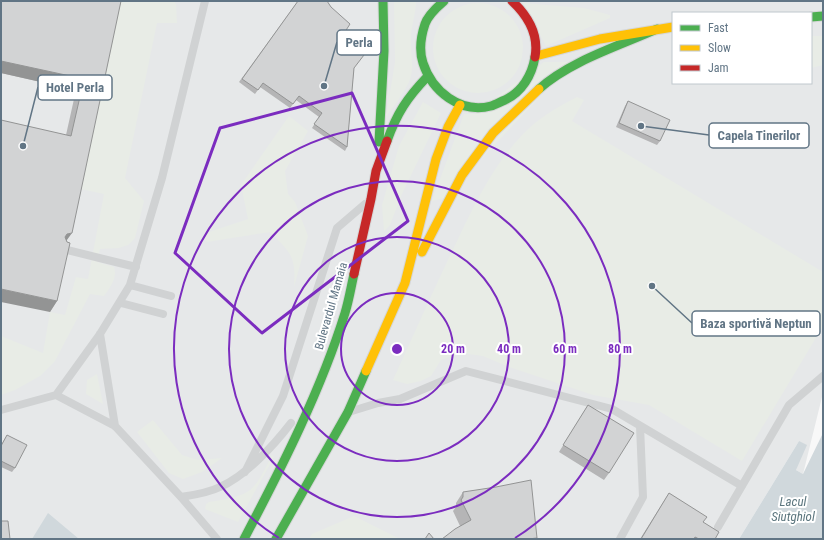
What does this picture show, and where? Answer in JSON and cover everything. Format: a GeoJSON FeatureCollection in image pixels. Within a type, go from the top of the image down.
{"type":"FeatureCollection","features":[{"type":"Feature","properties":{"kind":"main road"},"geometry":{"type":"LineString","coordinates":[[376,171],[384,66],[383,1]]}},
{"type":"Feature","properties":{"kind":"main road"},"geometry":{"type":"LineString","coordinates":[[444,1],[433,11],[425,24],[421,36],[420,50],[422,64],[427,77],[435,89],[460,105],[475,107],[489,106],[504,102],[516,94],[526,83],[533,70],[537,42],[528,17],[519,6],[512,1]]}},
{"type":"Feature","properties":{"kind":"main road"},"geometry":{"type":"LineString","coordinates":[[425,24],[426,8]]}},
{"type":"Feature","properties":{"kind":"main road"},"geometry":{"type":"LineString","coordinates":[[812,17],[823,16]]}},
{"type":"Feature","properties":{"kind":"main road"},"geometry":{"type":"LineString","coordinates":[[536,56],[600,39],[672,27]]}},
{"type":"Feature","properties":{"kind":"main road"},"geometry":{"type":"LineString","coordinates":[[276,539],[348,412],[405,283],[462,175],[493,134],[516,110],[551,78],[571,66],[657,29]]}},
{"type":"Feature","properties":{"kind":"main road","name":"Bulevardul Mamaia"},"geometry":{"type":"LineString","coordinates":[[244,539],[265,499],[314,395],[330,357],[345,312],[376,171],[394,121],[410,95],[427,77]]}},
{"type":"Feature","properties":{"kind":"main road"},"geometry":{"type":"LineString","coordinates":[[405,283],[436,159],[448,127],[460,105]]}},
{"type":"Feature","properties":{"kind":"lane"},"geometry":{"type":"LineString","coordinates":[[1,410],[56,395],[121,303],[130,285],[162,178],[205,1]]}},
{"type":"Feature","properties":{"kind":"lane"},"geometry":{"type":"LineString","coordinates":[[245,472],[283,396],[337,228],[371,199]]}},
{"type":"Feature","properties":{"kind":"lane"},"geometry":{"type":"LineString","coordinates":[[63,249],[136,267]]}},
{"type":"Feature","properties":{"kind":"lane"},"geometry":{"type":"LineString","coordinates":[[130,285],[171,296]]}},
{"type":"Feature","properties":{"kind":"lane"},"geometry":{"type":"LineString","coordinates":[[121,303],[163,314]]}},
{"type":"Feature","properties":{"kind":"lane"},"geometry":{"type":"LineString","coordinates":[[100,334],[115,426]]}},
{"type":"Feature","properties":{"kind":"lane"},"geometry":{"type":"LineString","coordinates":[[348,412],[378,403],[400,399],[466,371],[612,409],[742,486]]}},
{"type":"Feature","properties":{"kind":"lane"},"geometry":{"type":"LineString","coordinates":[[718,527],[790,405],[823,376]]}},
{"type":"Feature","properties":{"kind":"lane"},"geometry":{"type":"LineString","coordinates":[[56,395],[115,426],[181,497],[217,539]]}},
{"type":"Feature","properties":{"kind":"lane"},"geometry":{"type":"LineString","coordinates":[[181,497],[200,494],[219,488],[245,472],[280,437],[314,395]]}},
{"type":"Feature","properties":{"kind":"lane"},"geometry":{"type":"LineString","coordinates":[[620,539],[643,497],[640,426]]}},
{"type":"Feature","properties":{"kind":"highlighted area"},"geometry":{"type":"Polygon","coordinates":[[[352,93],[408,221],[262,333],[175,253],[220,128],[352,93]]]}},
{"type":"Feature","properties":{"kind":"shaded area"},"geometry":{"type":"Polygon","coordinates":[[[1,1],[823,1],[823,393],[803,474],[796,470],[799,441],[739,539],[1,539],[1,1]]]}},
{"type":"Feature","properties":{"kind":"shaded area"},"geometry":{"type":"Polygon","coordinates":[[[103,1],[174,1],[176,4],[177,23],[157,23],[125,178],[144,201],[135,238],[128,245],[119,248],[100,249],[97,262],[114,267],[115,271],[113,282],[109,290],[104,296],[90,294],[55,361],[40,376],[15,390],[1,395],[1,336],[43,353],[50,312],[65,315],[76,277],[88,279],[104,194],[76,188],[103,1]]]}},
{"type":"Feature","properties":{"kind":"shaded area"},"geometry":{"type":"Polygon","coordinates":[[[394,1],[416,1],[411,33],[412,71],[407,86],[386,117],[395,62],[394,1]]]}},
{"type":"Feature","properties":{"kind":"shaded area"},"geometry":{"type":"Polygon","coordinates":[[[478,3],[495,6],[510,16],[520,31],[523,48],[520,65],[510,80],[495,90],[478,93],[461,90],[446,80],[436,65],[433,48],[436,31],[446,16],[461,6],[478,3]]]}},
{"type":"Feature","properties":{"kind":"shaded area"},"geometry":{"type":"Polygon","coordinates":[[[523,3],[584,8],[610,15],[610,18],[546,46],[523,3]]]}},
{"type":"Feature","properties":{"kind":"shaded area"},"geometry":{"type":"Polygon","coordinates":[[[812,36],[823,36],[823,65],[812,68],[812,36]]]}},
{"type":"Feature","properties":{"kind":"shaded area"},"geometry":{"type":"Polygon","coordinates":[[[544,62],[573,62],[444,198],[432,201],[464,114],[474,114],[544,62]]]}},
{"type":"Feature","properties":{"kind":"shaded area"},"geometry":{"type":"Polygon","coordinates":[[[577,97],[584,100],[572,121],[823,272],[823,326],[742,461],[649,405],[593,395],[509,367],[483,356],[461,353],[441,360],[431,376],[421,381],[407,384],[393,380],[465,223],[495,170],[513,145],[529,128],[548,113],[577,97]]]}},
{"type":"Feature","properties":{"kind":"shaded area"},"geometry":{"type":"Polygon","coordinates":[[[423,102],[441,113],[401,196],[390,225],[384,231],[382,205],[399,146],[423,102]]]}},
{"type":"Feature","properties":{"kind":"shaded area"},"geometry":{"type":"Polygon","coordinates":[[[289,116],[308,131],[285,171],[288,194],[295,202],[308,236],[294,287],[294,268],[291,256],[283,245],[270,232],[207,242],[203,237],[206,233],[248,219],[241,185],[289,116]]]}},
{"type":"Feature","properties":{"kind":"shaded area"},"geometry":{"type":"Polygon","coordinates":[[[97,374],[103,404],[86,394],[87,380],[97,374]]]}},
{"type":"Feature","properties":{"kind":"shaded area"},"geometry":{"type":"Polygon","coordinates":[[[153,420],[182,455],[198,460],[222,458],[202,472],[183,479],[169,473],[137,432],[153,420]]]}},
{"type":"Feature","properties":{"kind":"shaded area"},"geometry":{"type":"Polygon","coordinates":[[[272,455],[274,457],[238,522],[205,509],[206,504],[209,502],[234,497],[249,490],[260,478],[272,455]]]}},
{"type":"Feature","properties":{"kind":"shaded area"},"geometry":{"type":"Polygon","coordinates":[[[354,516],[400,539],[309,539],[312,534],[354,516]]]}},
{"type":"Feature","properties":{"kind":"water","name":"Lacul Siutghiol"},"geometry":{"type":"Polygon","coordinates":[[[823,433],[823,539],[739,539],[799,441],[807,445],[796,470],[803,474],[823,433]]]}},
{"type":"Feature","properties":{"kind":"water"},"geometry":{"type":"Polygon","coordinates":[[[48,513],[79,539],[32,539],[48,513]]]}},
{"type":"Feature","properties":{"kind":"building"},"geometry":{"type":"Polygon","coordinates":[[[1,1],[121,1],[72,233],[67,234],[65,237],[67,242],[70,243],[57,301],[1,289],[1,120],[71,136],[84,79],[1,61],[1,1]]]}},
{"type":"Feature","properties":{"kind":"building"},"geometry":{"type":"Polygon","coordinates":[[[298,1],[327,1],[331,7],[350,24],[341,38],[364,55],[354,68],[347,147],[314,124],[322,113],[299,96],[293,104],[263,83],[258,90],[242,79],[298,1]]]}},
{"type":"Feature","properties":{"kind":"building"},"geometry":{"type":"Polygon","coordinates":[[[628,101],[670,120],[660,141],[619,123],[628,101]]]}},
{"type":"Feature","properties":{"kind":"building"},"geometry":{"type":"Polygon","coordinates":[[[588,405],[634,433],[609,473],[563,445],[588,405]]]}},
{"type":"Feature","properties":{"kind":"building"},"geometry":{"type":"Polygon","coordinates":[[[7,435],[27,445],[15,468],[1,461],[1,446],[7,435]]]}},
{"type":"Feature","properties":{"kind":"building"},"geometry":{"type":"Polygon","coordinates":[[[531,480],[537,538],[442,539],[455,529],[471,520],[461,500],[463,497],[463,492],[531,480]]]}},
{"type":"Feature","properties":{"kind":"building"},"geometry":{"type":"Polygon","coordinates":[[[669,493],[707,517],[703,522],[719,532],[715,539],[699,539],[695,537],[694,539],[641,539],[669,493]]]}},
{"type":"Feature","properties":{"kind":"building"},"geometry":{"type":"Polygon","coordinates":[[[1,521],[8,521],[10,539],[1,539],[1,521]]]}},
{"type":"Feature","properties":{"kind":"building"},"geometry":{"type":"Polygon","coordinates":[[[429,533],[434,539],[425,539],[429,533]]]}},
{"type":"Feature","properties":{"kind":"traffic: fast"},"geometry":{"type":"LineString","coordinates":[[379,142],[384,51],[383,1]]}},
{"type":"Feature","properties":{"kind":"traffic: fast"},"geometry":{"type":"LineString","coordinates":[[444,1],[433,11],[426,21],[422,38],[421,54],[427,73],[433,83],[449,98],[469,107],[480,108],[491,106],[505,100],[521,88],[529,76],[535,57]]}},
{"type":"Feature","properties":{"kind":"traffic: fast"},"geometry":{"type":"LineString","coordinates":[[812,17],[823,16]]}},
{"type":"Feature","properties":{"kind":"traffic: fast"},"geometry":{"type":"LineString","coordinates":[[539,89],[551,79],[580,62],[657,29]]}},
{"type":"Feature","properties":{"kind":"traffic: fast"},"geometry":{"type":"LineString","coordinates":[[387,141],[403,106],[427,77]]}},
{"type":"Feature","properties":{"kind":"traffic: fast"},"geometry":{"type":"LineString","coordinates":[[244,539],[313,399],[345,313],[354,274]]}},
{"type":"Feature","properties":{"kind":"traffic: fast"},"geometry":{"type":"LineString","coordinates":[[276,539],[348,412],[366,371]]}},
{"type":"Feature","properties":{"kind":"traffic: slow"},"geometry":{"type":"LineString","coordinates":[[536,56],[600,39],[672,27]]}},
{"type":"Feature","properties":{"kind":"traffic: slow"},"geometry":{"type":"LineString","coordinates":[[422,252],[462,175],[493,133],[539,89]]}},
{"type":"Feature","properties":{"kind":"traffic: slow"},"geometry":{"type":"LineString","coordinates":[[366,371],[405,283],[436,159],[448,127],[460,105]]}},
{"type":"Feature","properties":{"kind":"traffic: jam"},"geometry":{"type":"LineString","coordinates":[[512,1],[523,13],[531,26],[535,41],[535,57]]}},
{"type":"Feature","properties":{"kind":"traffic: jam"},"geometry":{"type":"LineString","coordinates":[[354,274],[376,171],[387,141]]}},
{"type":"Feature","properties":{"kind":"place","name":"Perla"},"geometry":{"type":"Point","coordinates":[324,86]}},
{"type":"Feature","properties":{"kind":"place","name":"Capela Tinerilor"},"geometry":{"type":"Point","coordinates":[641,126]}},
{"type":"Feature","properties":{"kind":"place","name":"Hotel Perla"},"geometry":{"type":"Point","coordinates":[23,146]}},
{"type":"Feature","properties":{"kind":"place","name":"Baza sportivă Neptun"},"geometry":{"type":"Point","coordinates":[652,286]}}]}
